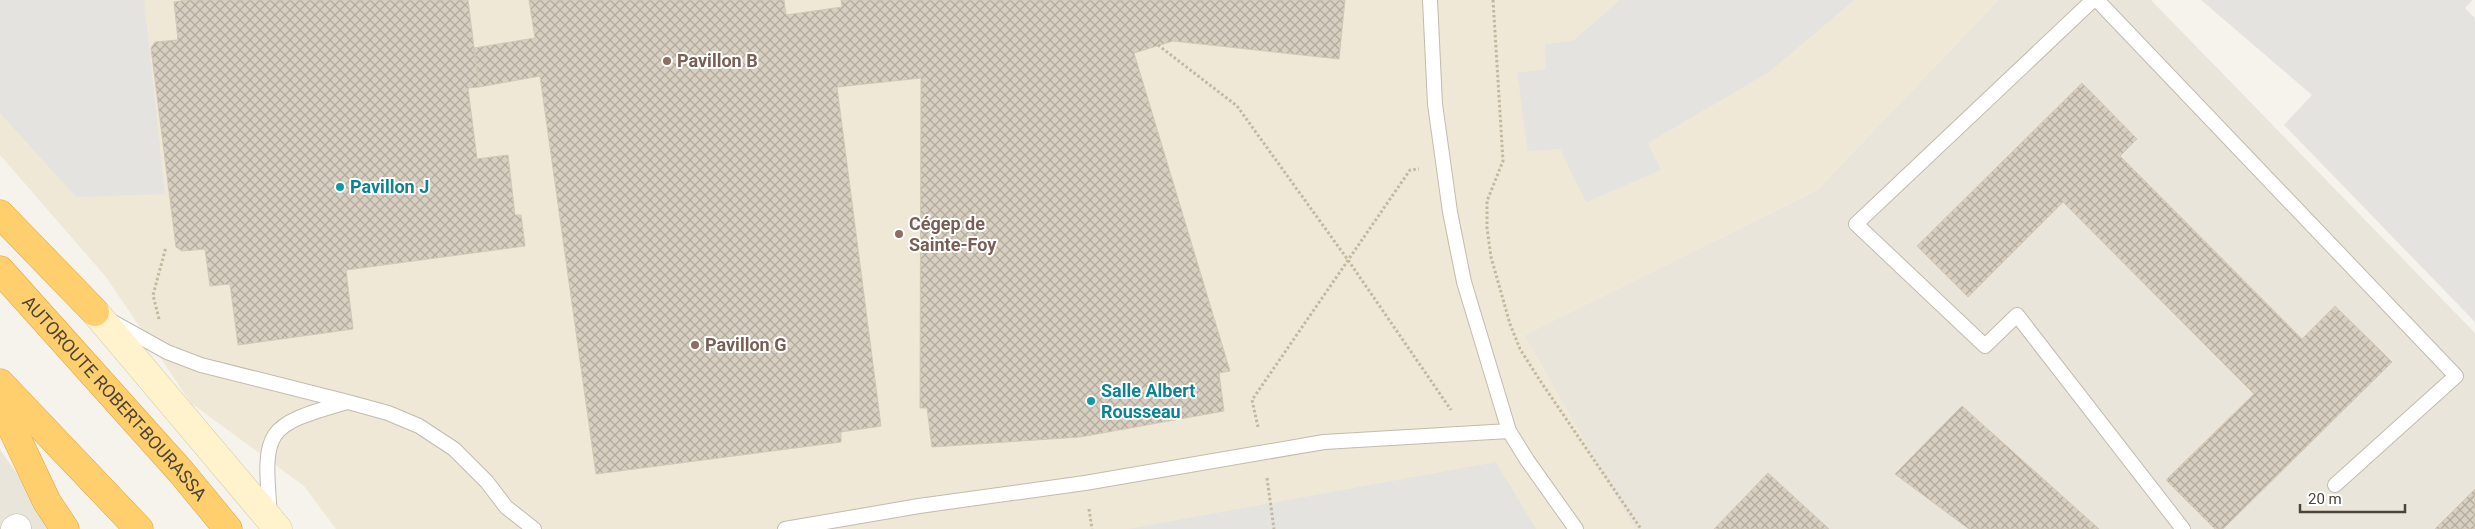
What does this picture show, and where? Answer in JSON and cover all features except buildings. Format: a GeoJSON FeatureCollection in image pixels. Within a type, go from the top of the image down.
{"type":"FeatureCollection","features":[{"type":"Feature","properties":{"kind":"highway"},"geometry":{"type":"LineString","coordinates":[[0,214],[95,312]]}},
{"type":"Feature","properties":{"kind":"highway","name":"AUTOROUTE ROBERT-BOURASSA"},"geometry":{"type":"LineString","coordinates":[[0,270],[182,473],[228,529]]}},
{"type":"Feature","properties":{"kind":"highway"},"geometry":{"type":"LineString","coordinates":[[0,383],[140,529]]}},
{"type":"Feature","properties":{"kind":"highway"},"geometry":{"type":"LineString","coordinates":[[0,403],[47,502],[65,529]]}},
{"type":"Feature","properties":{"kind":"main road"},"geometry":{"type":"LineString","coordinates":[[95,312],[274,524]]}},
{"type":"Feature","properties":{"kind":"lane"},"geometry":{"type":"LineString","coordinates":[[1430,0],[1435,104],[1464,282],[1509,431],[1527,460],[1576,529]]}},
{"type":"Feature","properties":{"kind":"lane"},"geometry":{"type":"LineString","coordinates":[[2183,529],[2017,314],[1985,346],[1856,224],[2095,0],[2456,376],[2334,485]]}},
{"type":"Feature","properties":{"kind":"lane"},"geometry":{"type":"LineString","coordinates":[[95,312],[167,352],[201,365],[388,413],[419,426],[454,449],[487,482],[506,507],[526,525],[534,529]]}},
{"type":"Feature","properties":{"kind":"lane"},"geometry":{"type":"LineString","coordinates":[[274,524],[266,470],[269,443],[280,427],[297,417],[348,402]]}},
{"type":"Feature","properties":{"kind":"lane"},"geometry":{"type":"LineString","coordinates":[[785,529],[919,506],[1085,483],[1324,442],[1509,431]]}},
{"type":"Feature","properties":{"kind":"path"},"geometry":{"type":"LineString","coordinates":[[1493,0],[1503,161],[1487,201],[1487,228],[1491,257],[1510,324],[1520,349],[1641,529]]}},
{"type":"Feature","properties":{"kind":"path"},"geometry":{"type":"LineString","coordinates":[[1158,46],[1237,106],[1348,260],[1467,433]]}},
{"type":"Feature","properties":{"kind":"path"},"geometry":{"type":"LineString","coordinates":[[1274,529],[1263,452],[1252,400],[1410,170],[1444,166]]}},
{"type":"Feature","properties":{"kind":"path"},"geometry":{"type":"LineString","coordinates":[[166,247],[153,295],[167,352]]}},
{"type":"Feature","properties":{"kind":"shaded area","name":"Cégep de Sainte-Foy"},"geometry":{"type":"Polygon","coordinates":[[[0,0],[1998,0],[1817,190],[1524,335],[1634,529],[336,529],[304,486],[191,403],[106,277],[0,155],[0,0]]]}},
{"type":"Feature","properties":{"kind":"shaded area"},"geometry":{"type":"Polygon","coordinates":[[[0,0],[144,0],[165,194],[76,197],[0,113],[0,0]]]}},
{"type":"Feature","properties":{"kind":"shaded area"},"geometry":{"type":"Polygon","coordinates":[[[1620,0],[1854,0],[1769,72],[1648,143],[1661,170],[1586,202],[1560,149],[1528,151],[1517,73],[1546,69],[1545,44],[1573,41],[1620,0]]]}},
{"type":"Feature","properties":{"kind":"shaded area"},"geometry":{"type":"Polygon","coordinates":[[[1998,0],[2151,0],[2475,333],[2475,529],[1634,529],[1524,335],[1817,190],[1998,0]]]}},
{"type":"Feature","properties":{"kind":"shaded area"},"geometry":{"type":"Polygon","coordinates":[[[2201,0],[2473,0],[2465,8],[2475,18],[2475,322],[2284,125],[2312,95],[2201,0]]]}},
{"type":"Feature","properties":{"kind":"shaded area"},"geometry":{"type":"Polygon","coordinates":[[[0,449],[1,451],[56,529],[0,529],[0,449]]]}},
{"type":"Feature","properties":{"kind":"shaded area"},"geometry":{"type":"Polygon","coordinates":[[[1496,462],[1536,529],[1128,529],[1496,462]]]}},
{"type":"Feature","properties":{"kind":"place","name":"Pavillon B"},"geometry":{"type":"Point","coordinates":[667,61]}},
{"type":"Feature","properties":{"kind":"place","name":"Pavillon J"},"geometry":{"type":"Point","coordinates":[340,187]}},
{"type":"Feature","properties":{"kind":"place","name":"Cégep de Sainte-Foy"},"geometry":{"type":"Point","coordinates":[899,234]}},
{"type":"Feature","properties":{"kind":"place","name":"Pavillon G"},"geometry":{"type":"Point","coordinates":[695,345]}},
{"type":"Feature","properties":{"kind":"place","name":"Salle Albert Rousseau"},"geometry":{"type":"Point","coordinates":[1091,401]}}]}
